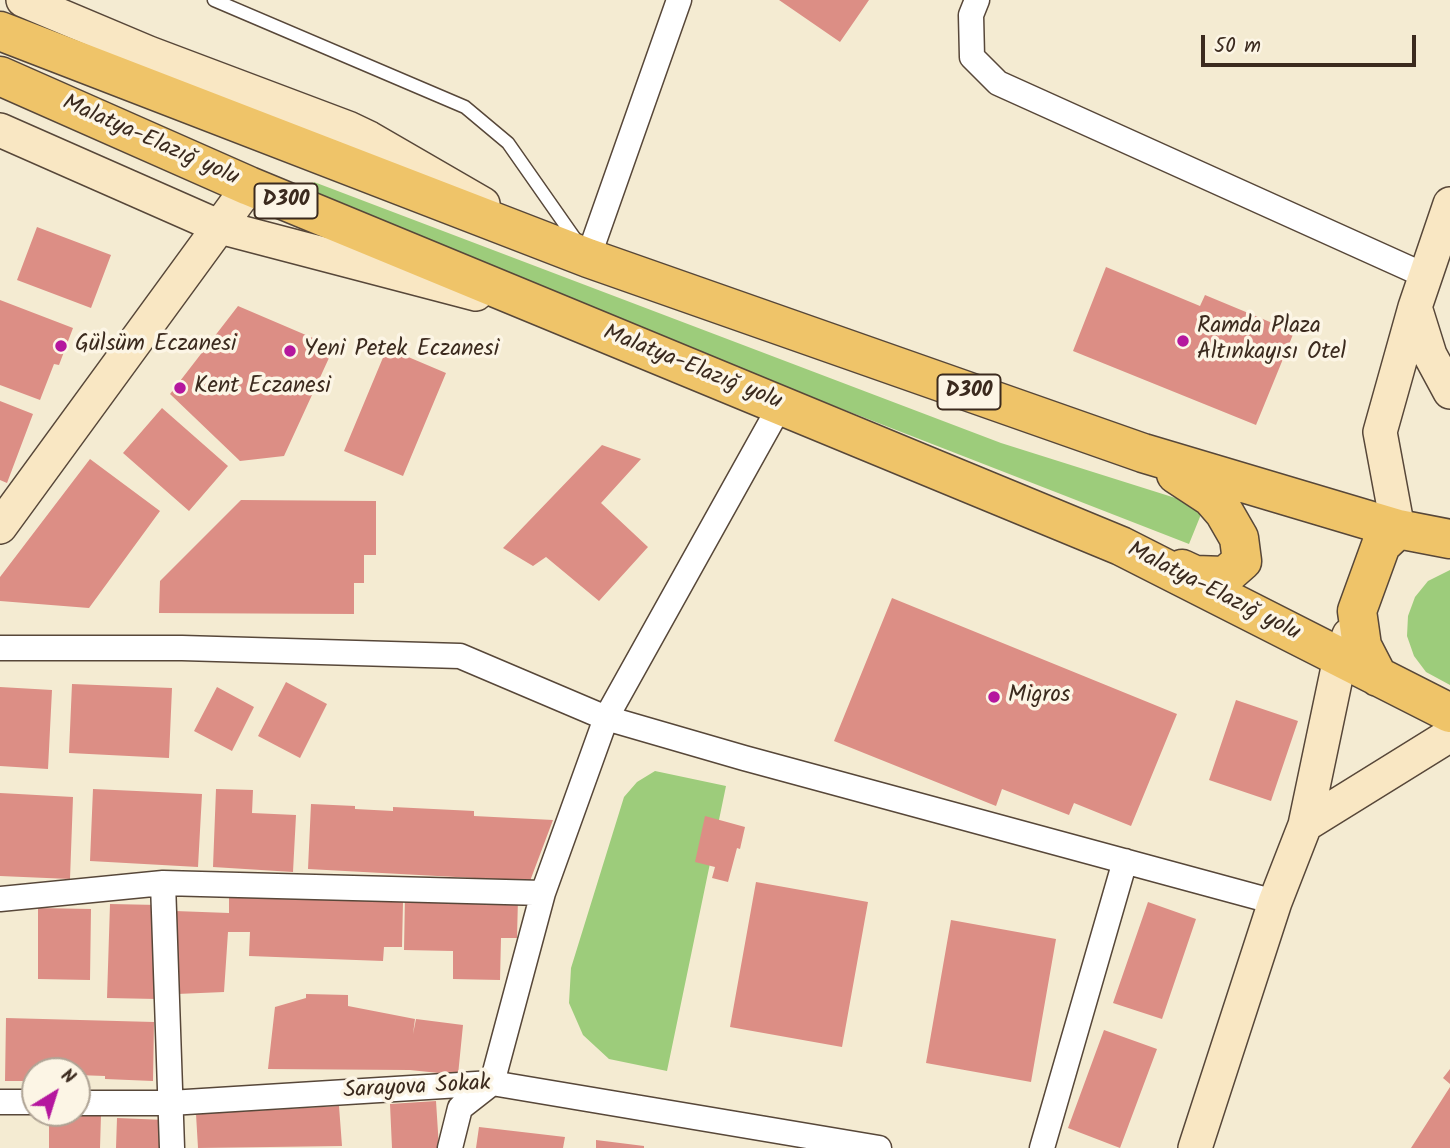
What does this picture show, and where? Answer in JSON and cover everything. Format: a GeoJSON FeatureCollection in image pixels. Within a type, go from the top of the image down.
{"type":"FeatureCollection","features":[{"type":"Feature","properties":{"kind":"highway","name":"Malatya-Elazığ yolu"},"geometry":{"type":"LineString","coordinates":[[0,32],[588,258],[1143,453],[1398,529],[1450,540]]}},
{"type":"Feature","properties":{"kind":"highway","name":"Malatya-Elazığ yolu"},"geometry":{"type":"LineString","coordinates":[[0,76],[249,186],[1121,546],[1450,713]]}},
{"type":"Feature","properties":{"kind":"highway"},"geometry":{"type":"LineString","coordinates":[[1121,546],[1195,575],[1225,576],[1242,561],[1239,538],[1224,512],[1211,497],[1143,453]]}},
{"type":"Feature","properties":{"kind":"highway"},"geometry":{"type":"LineString","coordinates":[[1378,677],[1362,646],[1357,611],[1381,545],[1398,529]]}},
{"type":"Feature","properties":{"kind":"street"},"geometry":{"type":"LineString","coordinates":[[23,0],[149,53],[348,128],[545,241]]}},
{"type":"Feature","properties":{"kind":"street"},"geometry":{"type":"LineString","coordinates":[[588,258],[679,0]]}},
{"type":"Feature","properties":{"kind":"street"},"geometry":{"type":"LineString","coordinates":[[976,0],[971,15],[972,57],[998,83],[1420,292]]}},
{"type":"Feature","properties":{"kind":"street"},"geometry":{"type":"LineString","coordinates":[[0,130],[220,227],[575,321]]}},
{"type":"Feature","properties":{"kind":"street"},"geometry":{"type":"LineString","coordinates":[[0,527],[249,186]]}},
{"type":"Feature","properties":{"kind":"street"},"geometry":{"type":"LineString","coordinates":[[1398,529],[1380,432],[1420,292],[1450,204]]}},
{"type":"Feature","properties":{"kind":"street"},"geometry":{"type":"LineString","coordinates":[[1420,292],[1430,355],[1450,392]]}},
{"type":"Feature","properties":{"kind":"street"},"geometry":{"type":"LineString","coordinates":[[450,1148],[460,1108],[492,1083],[543,893],[606,718],[780,406]]}},
{"type":"Feature","properties":{"kind":"street"},"geometry":{"type":"LineString","coordinates":[[1195,1148],[1275,902],[1304,825],[1340,658],[1357,611]]}},
{"type":"Feature","properties":{"kind":"street"},"geometry":{"type":"LineString","coordinates":[[0,648],[182,648],[460,656],[606,718],[1275,902]]}},
{"type":"Feature","properties":{"kind":"street"},"geometry":{"type":"LineString","coordinates":[[1304,825],[1450,735]]}},
{"type":"Feature","properties":{"kind":"street"},"geometry":{"type":"LineString","coordinates":[[1042,1148],[1125,861]]}},
{"type":"Feature","properties":{"kind":"street"},"geometry":{"type":"LineString","coordinates":[[0,899],[163,883],[543,893]]}},
{"type":"Feature","properties":{"kind":"street"},"geometry":{"type":"LineString","coordinates":[[163,883],[172,1148]]}},
{"type":"Feature","properties":{"kind":"street","name":"Sarayova Sokak"},"geometry":{"type":"LineString","coordinates":[[91,1102],[170,1103],[492,1083],[879,1148]]}},
{"type":"Feature","properties":{"kind":"street"},"geometry":{"type":"LineString","coordinates":[[0,1102],[21,1102]]}},
{"type":"Feature","properties":{"kind":"lane"},"geometry":{"type":"LineString","coordinates":[[214,0],[466,107],[508,143],[588,258]]}},
{"type":"Feature","properties":{"kind":"green space"},"geometry":{"type":"Polygon","coordinates":[[[314,182],[1001,443],[1204,507],[1189,544],[308,201],[314,182]]]}},
{"type":"Feature","properties":{"kind":"green space"},"geometry":{"type":"Polygon","coordinates":[[[1450,570],[1450,685],[1426,672],[1414,656],[1407,636],[1408,616],[1415,597],[1428,581],[1450,570]]]}},
{"type":"Feature","properties":{"kind":"green space"},"geometry":{"type":"Polygon","coordinates":[[[655,771],[726,786],[667,1071],[609,1059],[583,1035],[569,1003],[571,968],[624,797],[637,782],[655,771]]]}},
{"type":"Feature","properties":{"kind":"building"},"geometry":{"type":"Polygon","coordinates":[[[779,0],[869,0],[840,42],[779,0]]]}},
{"type":"Feature","properties":{"kind":"building"},"geometry":{"type":"Polygon","coordinates":[[[37,227],[111,255],[91,308],[17,280],[37,227]]]}},
{"type":"Feature","properties":{"kind":"building","name":"Ramda Plaza Altınkayısı Otel"},"geometry":{"type":"Polygon","coordinates":[[[1106,267],[1200,306],[1205,295],[1294,332],[1256,425],[1073,351],[1106,267]]]}},
{"type":"Feature","properties":{"kind":"building"},"geometry":{"type":"Polygon","coordinates":[[[0,300],[73,328],[59,365],[54,364],[40,400],[0,385],[0,300]]]}},
{"type":"Feature","properties":{"kind":"building"},"geometry":{"type":"Polygon","coordinates":[[[238,306],[334,347],[284,456],[240,461],[170,394],[238,306]]]}},
{"type":"Feature","properties":{"kind":"building"},"geometry":{"type":"Polygon","coordinates":[[[387,348],[446,373],[403,476],[344,451],[387,348]]]}},
{"type":"Feature","properties":{"kind":"building"},"geometry":{"type":"Polygon","coordinates":[[[0,401],[33,414],[7,483],[0,480],[0,401]]]}},
{"type":"Feature","properties":{"kind":"building"},"geometry":{"type":"Polygon","coordinates":[[[162,408],[228,466],[189,511],[123,453],[162,408]]]}},
{"type":"Feature","properties":{"kind":"building"},"geometry":{"type":"Polygon","coordinates":[[[602,445],[641,459],[601,503],[648,547],[599,601],[546,557],[533,566],[503,548],[602,445]]]}},
{"type":"Feature","properties":{"kind":"building"},"geometry":{"type":"Polygon","coordinates":[[[90,459],[160,511],[89,608],[0,601],[0,577],[90,459]]]}},
{"type":"Feature","properties":{"kind":"building"},"geometry":{"type":"Polygon","coordinates":[[[241,500],[376,501],[376,555],[364,555],[364,583],[354,583],[354,614],[159,613],[160,581],[241,500]]]}},
{"type":"Feature","properties":{"kind":"building","name":"Migros"},"geometry":{"type":"Polygon","coordinates":[[[892,598],[1177,714],[1131,826],[1074,803],[1069,815],[1002,789],[996,806],[834,741],[892,598]]]}},
{"type":"Feature","properties":{"kind":"building"},"geometry":{"type":"Polygon","coordinates":[[[286,682],[327,704],[300,758],[258,736],[286,682]]]}},
{"type":"Feature","properties":{"kind":"building"},"geometry":{"type":"Polygon","coordinates":[[[72,684],[172,688],[169,758],[69,753],[72,684]]]}},
{"type":"Feature","properties":{"kind":"building"},"geometry":{"type":"Polygon","coordinates":[[[0,687],[52,690],[48,769],[0,766],[0,687]]]}},
{"type":"Feature","properties":{"kind":"building"},"geometry":{"type":"Polygon","coordinates":[[[217,687],[254,707],[232,751],[194,731],[217,687]]]}},
{"type":"Feature","properties":{"kind":"building"},"geometry":{"type":"Polygon","coordinates":[[[1236,700],[1298,721],[1271,801],[1209,780],[1236,700]]]}},
{"type":"Feature","properties":{"kind":"building"},"geometry":{"type":"Polygon","coordinates":[[[93,789],[202,794],[198,867],[90,861],[93,789]]]}},
{"type":"Feature","properties":{"kind":"building"},"geometry":{"type":"Polygon","coordinates":[[[216,789],[253,790],[252,813],[296,815],[293,872],[213,867],[216,789]]]}},
{"type":"Feature","properties":{"kind":"building"},"geometry":{"type":"Polygon","coordinates":[[[0,793],[73,797],[70,879],[0,876],[0,793]]]}},
{"type":"Feature","properties":{"kind":"building"},"geometry":{"type":"Polygon","coordinates":[[[311,804],[393,811],[393,807],[474,811],[474,816],[553,820],[530,881],[308,869],[311,804]]]}},
{"type":"Feature","properties":{"kind":"building"},"geometry":{"type":"Polygon","coordinates":[[[705,816],[745,827],[728,882],[712,878],[715,867],[695,862],[705,816]]]}},
{"type":"Feature","properties":{"kind":"building"},"geometry":{"type":"Polygon","coordinates":[[[756,882],[868,902],[842,1047],[730,1027],[756,882]]]}},
{"type":"Feature","properties":{"kind":"building"},"geometry":{"type":"Polygon","coordinates":[[[229,895],[403,902],[402,947],[384,947],[383,961],[249,956],[250,932],[228,932],[224,992],[177,994],[175,911],[229,913],[229,895]]]}},
{"type":"Feature","properties":{"kind":"building"},"geometry":{"type":"Polygon","coordinates":[[[405,895],[518,898],[517,938],[501,938],[500,980],[453,979],[453,951],[404,950],[405,895]]]}},
{"type":"Feature","properties":{"kind":"building"},"geometry":{"type":"Polygon","coordinates":[[[1148,902],[1196,919],[1162,1019],[1113,1003],[1148,902]]]}},
{"type":"Feature","properties":{"kind":"building"},"geometry":{"type":"Polygon","coordinates":[[[110,904],[159,905],[157,999],[107,998],[110,904]]]}},
{"type":"Feature","properties":{"kind":"building"},"geometry":{"type":"Polygon","coordinates":[[[38,908],[91,909],[90,980],[38,979],[38,908]]]}},
{"type":"Feature","properties":{"kind":"building"},"geometry":{"type":"Polygon","coordinates":[[[951,920],[1056,939],[1031,1082],[926,1063],[951,920]]]}},
{"type":"Feature","properties":{"kind":"building"},"geometry":{"type":"Polygon","coordinates":[[[306,994],[348,995],[348,1006],[415,1019],[413,1034],[416,1019],[463,1025],[458,1075],[410,1070],[268,1069],[275,1007],[306,998],[306,994]]]}},
{"type":"Feature","properties":{"kind":"building"},"geometry":{"type":"Polygon","coordinates":[[[6,1018],[154,1022],[153,1081],[105,1079],[105,1076],[91,1076],[91,1057],[21,1057],[21,1081],[5,1081],[6,1018]]]}},
{"type":"Feature","properties":{"kind":"building"},"geometry":{"type":"Polygon","coordinates":[[[1104,1030],[1157,1049],[1120,1148],[1068,1128],[1104,1030]]]}},
{"type":"Feature","properties":{"kind":"building"},"geometry":{"type":"Polygon","coordinates":[[[1450,1069],[1450,1084],[1443,1078],[1450,1069]]]}},
{"type":"Feature","properties":{"kind":"building"},"geometry":{"type":"Polygon","coordinates":[[[1450,1087],[1450,1148],[1411,1148],[1450,1087]]]}},
{"type":"Feature","properties":{"kind":"building"},"geometry":{"type":"Polygon","coordinates":[[[436,1101],[439,1148],[392,1148],[390,1104],[436,1101]]]}},
{"type":"Feature","properties":{"kind":"building"},"geometry":{"type":"Polygon","coordinates":[[[339,1106],[342,1146],[198,1148],[196,1114],[339,1106]]]}},
{"type":"Feature","properties":{"kind":"building"},"geometry":{"type":"Polygon","coordinates":[[[91,1115],[101,1115],[100,1148],[49,1148],[49,1127],[91,1127],[91,1115]]]}},
{"type":"Feature","properties":{"kind":"building"},"geometry":{"type":"Polygon","coordinates":[[[117,1118],[165,1120],[164,1148],[116,1148],[117,1118]]]}},
{"type":"Feature","properties":{"kind":"building"},"geometry":{"type":"Polygon","coordinates":[[[479,1127],[565,1137],[563,1148],[476,1148],[479,1127]]]}},
{"type":"Feature","properties":{"kind":"building"},"geometry":{"type":"Polygon","coordinates":[[[596,1140],[644,1146],[644,1148],[596,1148],[596,1140]]]}},
{"type":"Feature","properties":{"kind":"place","name":"Ramda Plaza Altınkayısı Otel"},"geometry":{"type":"Point","coordinates":[1183,341]}},
{"type":"Feature","properties":{"kind":"place","name":"Gülsüm Eczanesi"},"geometry":{"type":"Point","coordinates":[61,346]}},
{"type":"Feature","properties":{"kind":"place","name":"Yeni Petek Eczanesi"},"geometry":{"type":"Point","coordinates":[290,351]}},
{"type":"Feature","properties":{"kind":"place","name":"Kent Eczanesi"},"geometry":{"type":"Point","coordinates":[180,388]}},
{"type":"Feature","properties":{"kind":"place","name":"Migros"},"geometry":{"type":"Point","coordinates":[994,697]}}]}
